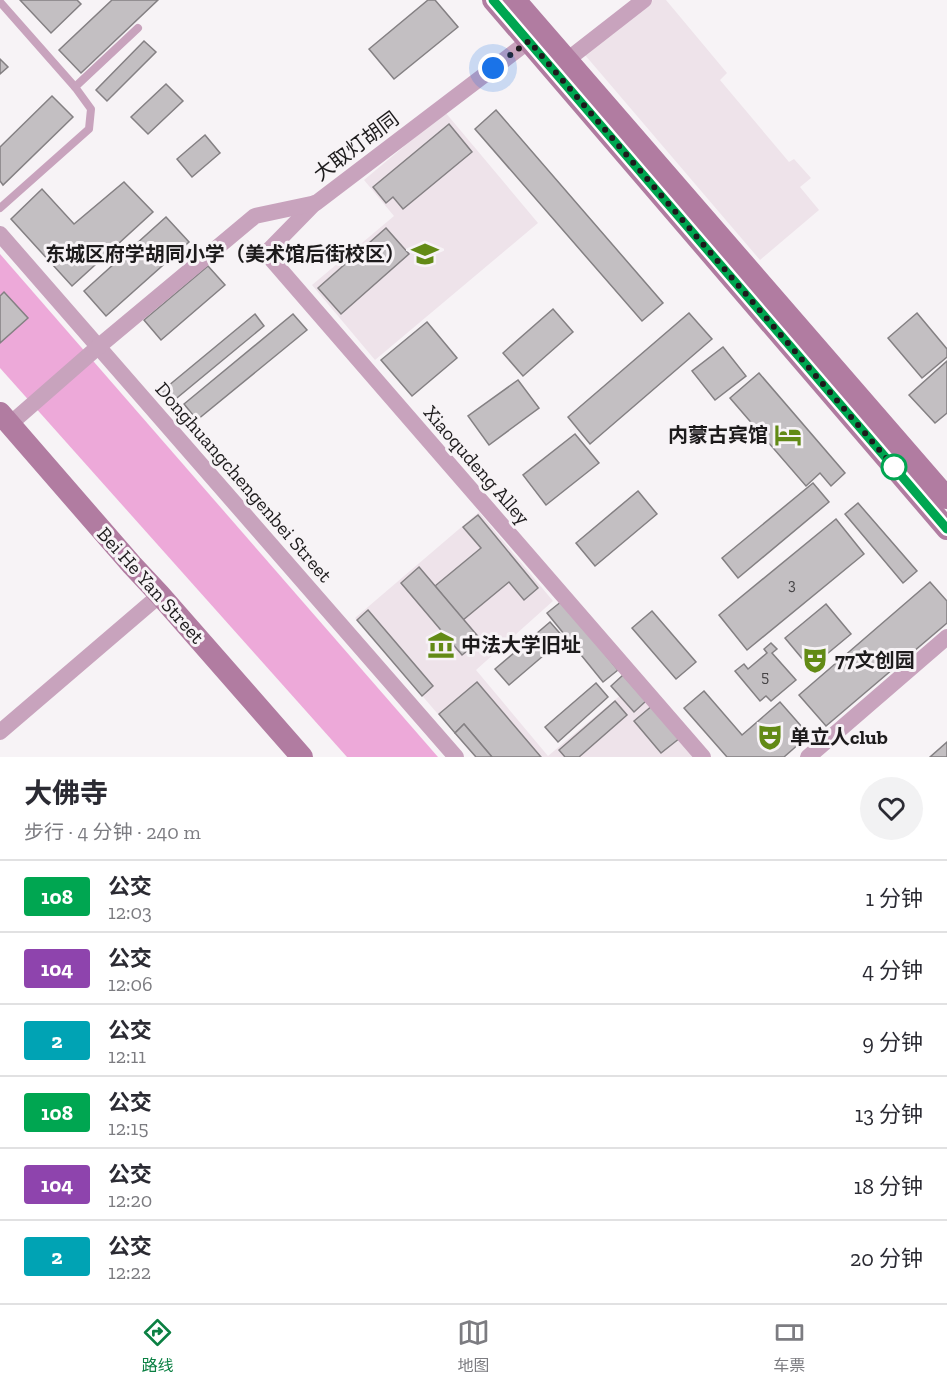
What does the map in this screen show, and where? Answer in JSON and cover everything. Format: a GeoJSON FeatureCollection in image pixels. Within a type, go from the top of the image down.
{"type":"FeatureCollection","features":[{"type":"Feature","properties":{"kind":"main road"},"geometry":{"type":"LineString","coordinates":[[493,0],[947,529]]}},
{"type":"Feature","properties":{"kind":"main road"},"geometry":{"type":"LineString","coordinates":[[515,0],[947,498]]}},
{"type":"Feature","properties":{"kind":"main road","name":"Bei He Yan Street"},"geometry":{"type":"LineString","coordinates":[[5,418],[302,757]]}},
{"type":"Feature","properties":{"kind":"street"},"geometry":{"type":"LineString","coordinates":[[529,41],[567,60],[644,0]]}},
{"type":"Feature","properties":{"kind":"street","name":"大取灯胡同"},"geometry":{"type":"LineString","coordinates":[[5,418],[98,347],[255,216],[316,203],[529,41]]}},
{"type":"Feature","properties":{"kind":"street","name":"Xiaoqudeng Alley"},"geometry":{"type":"LineString","coordinates":[[316,203],[266,253],[703,757]]}},
{"type":"Feature","properties":{"kind":"street","name":"Donghuangchengenbei Street"},"geometry":{"type":"LineString","coordinates":[[0,234],[456,757]]}},
{"type":"Feature","properties":{"kind":"street"},"geometry":{"type":"LineString","coordinates":[[0,732],[160,594]]}},
{"type":"Feature","properties":{"kind":"street"},"geometry":{"type":"LineString","coordinates":[[808,757],[947,637]]}},
{"type":"Feature","properties":{"kind":"lane"},"geometry":{"type":"LineString","coordinates":[[0,2],[75,87],[91,109],[89,129],[0,208]]}},
{"type":"Feature","properties":{"kind":"lane"},"geometry":{"type":"LineString","coordinates":[[75,87],[138,28]]}},
{"type":"Feature","properties":{"kind":"shaded area"},"geometry":{"type":"Polygon","coordinates":[[[653,0],[666,0],[727,73],[720,80],[789,162],[794,159],[811,178],[800,187],[819,210],[760,260],[585,55],[653,0]]]}},
{"type":"Feature","properties":{"kind":"shaded area","name":"东城区府学胡同小学（美术馆后街校区）"},"geometry":{"type":"Polygon","coordinates":[[[445,112],[538,223],[375,360],[312,285],[394,216],[364,180],[445,112]]]}},
{"type":"Feature","properties":{"kind":"shaded area"},"geometry":{"type":"Polygon","coordinates":[[[0,254],[438,757],[347,757],[0,368],[0,254]]]}},
{"type":"Feature","properties":{"kind":"shaded area","name":"中法大学旧址"},"geometry":{"type":"Polygon","coordinates":[[[479,512],[553,601],[476,670],[548,756],[635,683],[698,757],[475,757],[355,618],[479,512]]]}},
{"type":"Feature","properties":{"kind":"building"},"geometry":{"type":"Polygon","coordinates":[[[20,0],[77,0],[81,4],[51,33],[20,0]]]}},
{"type":"Feature","properties":{"kind":"building"},"geometry":{"type":"Polygon","coordinates":[[[112,0],[158,0],[81,73],[59,50],[112,0]]]}},
{"type":"Feature","properties":{"kind":"building"},"geometry":{"type":"Polygon","coordinates":[[[428,0],[435,0],[458,27],[394,79],[369,49],[428,0]]]}},
{"type":"Feature","properties":{"kind":"building"},"geometry":{"type":"Polygon","coordinates":[[[144,41],[156,52],[107,101],[96,90],[144,41]]]}},
{"type":"Feature","properties":{"kind":"building"},"geometry":{"type":"Polygon","coordinates":[[[0,59],[8,67],[0,74],[0,59]]]}},
{"type":"Feature","properties":{"kind":"building"},"geometry":{"type":"Polygon","coordinates":[[[166,84],[183,101],[148,134],[131,117],[166,84]]]}},
{"type":"Feature","properties":{"kind":"building"},"geometry":{"type":"Polygon","coordinates":[[[52,96],[73,117],[3,185],[0,181],[0,147],[52,96]]]}},
{"type":"Feature","properties":{"kind":"building"},"geometry":{"type":"Polygon","coordinates":[[[496,110],[663,303],[642,321],[475,129],[496,110]]]}},
{"type":"Feature","properties":{"kind":"building"},"geometry":{"type":"Polygon","coordinates":[[[449,124],[472,152],[403,209],[393,197],[386,203],[373,187],[449,124]]]}},
{"type":"Feature","properties":{"kind":"building"},"geometry":{"type":"Polygon","coordinates":[[[205,135],[220,153],[192,177],[177,159],[205,135]]]}},
{"type":"Feature","properties":{"kind":"building"},"geometry":{"type":"Polygon","coordinates":[[[124,182],[153,212],[72,286],[11,219],[42,189],[74,224],[124,182]]]}},
{"type":"Feature","properties":{"kind":"building"},"geometry":{"type":"Polygon","coordinates":[[[166,217],[189,242],[106,316],[84,291],[166,217]]]}},
{"type":"Feature","properties":{"kind":"building"},"geometry":{"type":"Polygon","coordinates":[[[386,228],[409,254],[341,314],[318,288],[386,228]]]}},
{"type":"Feature","properties":{"kind":"building"},"geometry":{"type":"Polygon","coordinates":[[[208,266],[225,285],[161,340],[144,320],[208,266]]]}},
{"type":"Feature","properties":{"kind":"building"},"geometry":{"type":"Polygon","coordinates":[[[4,292],[28,318],[0,343],[0,296],[4,292]]]}},
{"type":"Feature","properties":{"kind":"building"},"geometry":{"type":"Polygon","coordinates":[[[553,309],[573,332],[523,376],[503,353],[553,309]]]}},
{"type":"Feature","properties":{"kind":"building"},"geometry":{"type":"Polygon","coordinates":[[[689,313],[712,339],[590,444],[568,417],[689,313]]]}},
{"type":"Feature","properties":{"kind":"building"},"geometry":{"type":"Polygon","coordinates":[[[917,313],[947,349],[947,357],[922,378],[888,338],[917,313]]]}},
{"type":"Feature","properties":{"kind":"building"},"geometry":{"type":"Polygon","coordinates":[[[255,314],[264,326],[172,402],[162,391],[255,314]]]}},
{"type":"Feature","properties":{"kind":"building"},"geometry":{"type":"Polygon","coordinates":[[[293,314],[307,330],[197,420],[184,404],[293,314]]]}},
{"type":"Feature","properties":{"kind":"building"},"geometry":{"type":"Polygon","coordinates":[[[427,322],[457,358],[412,396],[381,360],[427,322]]]}},
{"type":"Feature","properties":{"kind":"building"},"geometry":{"type":"Polygon","coordinates":[[[723,347],[746,376],[715,400],[692,371],[723,347]]]}},
{"type":"Feature","properties":{"kind":"building"},"geometry":{"type":"Polygon","coordinates":[[[947,361],[947,413],[935,423],[909,395],[947,361]]]}},
{"type":"Feature","properties":{"kind":"building","name":"内蒙古宾馆"},"geometry":{"type":"Polygon","coordinates":[[[759,373],[845,473],[831,486],[820,473],[806,486],[730,398],[759,373]]]}},
{"type":"Feature","properties":{"kind":"building"},"geometry":{"type":"Polygon","coordinates":[[[518,380],[539,408],[489,445],[468,416],[518,380]]]}},
{"type":"Feature","properties":{"kind":"building"},"geometry":{"type":"Polygon","coordinates":[[[575,434],[599,463],[546,505],[523,475],[575,434]]]}},
{"type":"Feature","properties":{"kind":"building"},"geometry":{"type":"Polygon","coordinates":[[[813,483],[829,502],[738,578],[722,558],[813,483]]]}},
{"type":"Feature","properties":{"kind":"building"},"geometry":{"type":"Polygon","coordinates":[[[638,491],[657,514],[595,566],[576,543],[638,491]]]}},
{"type":"Feature","properties":{"kind":"building"},"geometry":{"type":"Polygon","coordinates":[[[858,503],[917,571],[903,583],[845,514],[858,503]]]}},
{"type":"Feature","properties":{"kind":"building"},"geometry":{"type":"Polygon","coordinates":[[[478,515],[538,588],[524,600],[509,582],[463,620],[435,586],[481,548],[463,527],[478,515]]]}},
{"type":"Feature","properties":{"kind":"building"},"geometry":{"type":"Polygon","coordinates":[[[836,519],[864,554],[747,650],[719,615],[836,519]]]}},
{"type":"Feature","properties":{"kind":"building"},"geometry":{"type":"Polygon","coordinates":[[[419,567],[481,640],[462,655],[401,583],[419,567]]]}},
{"type":"Feature","properties":{"kind":"building"},"geometry":{"type":"Polygon","coordinates":[[[930,582],[947,601],[947,623],[826,726],[799,695],[930,582]]]}},
{"type":"Feature","properties":{"kind":"building"},"geometry":{"type":"Polygon","coordinates":[[[562,601],[618,670],[603,682],[547,613],[562,601]]]}},
{"type":"Feature","properties":{"kind":"building"},"geometry":{"type":"Polygon","coordinates":[[[826,604],[851,634],[810,668],[785,638],[826,604]]]}},
{"type":"Feature","properties":{"kind":"building"},"geometry":{"type":"Polygon","coordinates":[[[368,610],[433,686],[422,696],[357,620],[368,610]]]}},
{"type":"Feature","properties":{"kind":"building"},"geometry":{"type":"Polygon","coordinates":[[[652,611],[696,662],[676,679],[632,628],[652,611]]]}},
{"type":"Feature","properties":{"kind":"building"},"geometry":{"type":"Polygon","coordinates":[[[550,622],[564,638],[509,685],[495,669],[550,622]]]}},
{"type":"Feature","properties":{"kind":"building"},"geometry":{"type":"Polygon","coordinates":[[[771,643],[777,649],[772,653],[796,680],[771,701],[766,696],[760,701],[735,671],[744,664],[748,669],[767,653],[764,649],[771,643]]]}},
{"type":"Feature","properties":{"kind":"building"},"geometry":{"type":"Polygon","coordinates":[[[623,675],[646,701],[634,712],[611,686],[623,675]]]}},
{"type":"Feature","properties":{"kind":"building"},"geometry":{"type":"Polygon","coordinates":[[[477,682],[541,757],[492,757],[464,724],[455,733],[439,714],[477,682]]]}},
{"type":"Feature","properties":{"kind":"building"},"geometry":{"type":"Polygon","coordinates":[[[596,683],[608,697],[558,742],[545,727],[596,683]]]}},
{"type":"Feature","properties":{"kind":"building"},"geometry":{"type":"Polygon","coordinates":[[[704,691],[742,735],[780,702],[809,735],[784,757],[727,757],[684,708],[704,691]]]}},
{"type":"Feature","properties":{"kind":"building"},"geometry":{"type":"Polygon","coordinates":[[[615,701],[627,715],[579,757],[565,757],[559,750],[615,701]]]}},
{"type":"Feature","properties":{"kind":"building"},"geometry":{"type":"Polygon","coordinates":[[[653,705],[680,738],[661,753],[634,721],[653,705]]]}},
{"type":"Feature","properties":{"kind":"building"},"geometry":{"type":"Polygon","coordinates":[[[464,724],[492,757],[476,757],[455,733],[464,724]]]}},
{"type":"Feature","properties":{"kind":"building"},"geometry":{"type":"Polygon","coordinates":[[[947,742],[947,757],[930,757],[947,742]]]}},
{"type":"Feature","properties":{"kind":"bus line","name":"108"},"geometry":{"type":"LineString","coordinates":[[493,0],[947,529]]}},
{"type":"Feature","properties":{"kind":"place","name":"东城区府学胡同小学（美术馆后街校区）"},"geometry":{"type":"Point","coordinates":[425,254]}},
{"type":"Feature","properties":{"kind":"place","name":"内蒙古宾馆"},"geometry":{"type":"Point","coordinates":[788,435]}},
{"type":"Feature","properties":{"kind":"place","name":"中法大学旧址"},"geometry":{"type":"Point","coordinates":[441,645]}},
{"type":"Feature","properties":{"kind":"place","name":"77文创园"},"geometry":{"type":"Point","coordinates":[815,660]}},
{"type":"Feature","properties":{"kind":"place","name":"单立人club"},"geometry":{"type":"Point","coordinates":[770,737]}},
{"type":"Feature","properties":{"kind":"route"},"geometry":{"type":"LineString","coordinates":[[493,68],[529,41],[894,467]]}}]}
